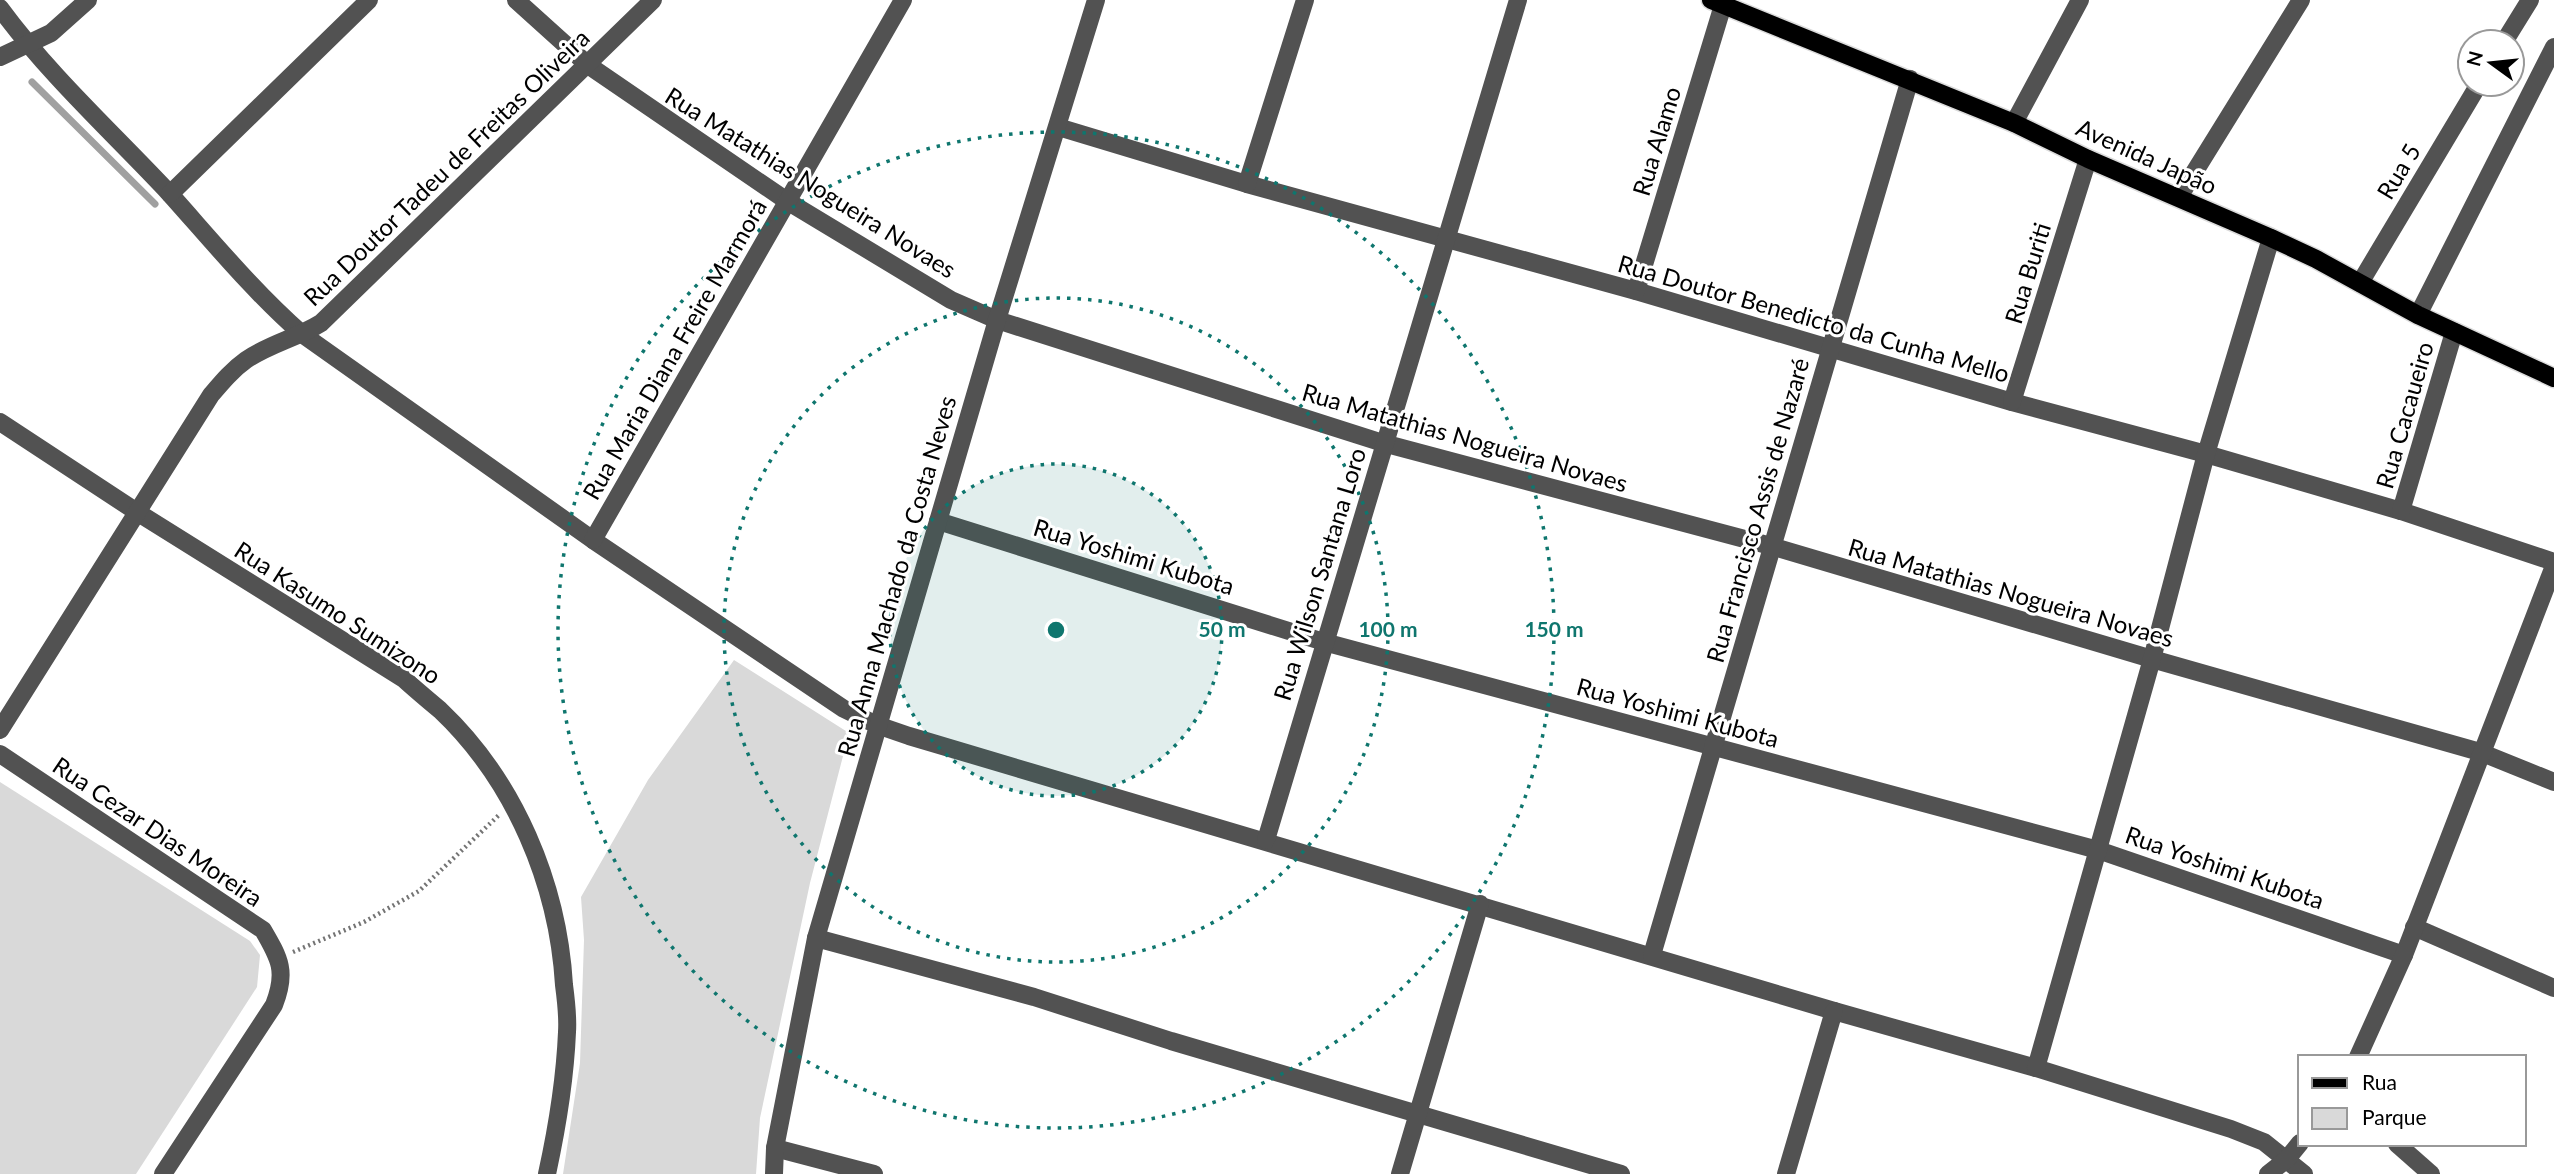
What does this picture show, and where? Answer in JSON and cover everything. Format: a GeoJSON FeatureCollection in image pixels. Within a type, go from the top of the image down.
{"type":"FeatureCollection","features":[{"type":"Feature","properties":{"kind":"main road","name":"Avenida Japão"},"geometry":{"type":"LineString","coordinates":[[1717,2],[2014,123],[2088,159],[2271,238],[2418,315],[2554,378]]}},
{"type":"Feature","properties":{"kind":"street"},"geometry":{"type":"LineString","coordinates":[[0,57],[51,33],[88,0]]}},
{"type":"Feature","properties":{"kind":"street"},"geometry":{"type":"LineString","coordinates":[[170,194],[369,0]]}},
{"type":"Feature","properties":{"kind":"street","name":"Rua Matathias Nogueira Novaes"},"geometry":{"type":"LineString","coordinates":[[516,0],[588,65],[787,201],[951,300],[997,320],[1383,443],[1771,546],[2151,659],[2480,752],[2554,782]]}},
{"type":"Feature","properties":{"kind":"street","name":"Rua Doutor Tadeu de Freitas Oliveira"},"geometry":{"type":"LineString","coordinates":[[0,730],[211,395],[228,374],[248,359],[321,323],[653,0]]}},
{"type":"Feature","properties":{"kind":"street","name":"Rua Maria Diana Freire Marmorá"},"geometry":{"type":"LineString","coordinates":[[593,540],[903,0]]}},
{"type":"Feature","properties":{"kind":"street","name":"Rua Anna Machado da Costa Neves"},"geometry":{"type":"LineString","coordinates":[[774,1174],[775,1148],[816,938],[997,320],[1096,0]]}},
{"type":"Feature","properties":{"kind":"street"},"geometry":{"type":"LineString","coordinates":[[1247,184],[1305,0]]}},
{"type":"Feature","properties":{"kind":"street","name":"Rua Wilson Santana Loro"},"geometry":{"type":"LineString","coordinates":[[1266,840],[1518,0]]}},
{"type":"Feature","properties":{"kind":"street"},"geometry":{"type":"LineString","coordinates":[[2014,123],[2080,0]]}},
{"type":"Feature","properties":{"kind":"street"},"geometry":{"type":"LineString","coordinates":[[2179,197],[2301,0]]}},
{"type":"Feature","properties":{"kind":"street"},"geometry":{"type":"LineString","coordinates":[[2512,28],[2529,0]]}},
{"type":"Feature","properties":{"kind":"street","name":"Rua Alamo"},"geometry":{"type":"LineString","coordinates":[[1636,291],[1717,2]]}},
{"type":"Feature","properties":{"kind":"street"},"geometry":{"type":"LineString","coordinates":[[0,8],[26,44],[170,194],[271,308],[302,334],[593,540],[845,709],[877,725],[1835,1011],[2035,1068],[2231,1129],[2264,1142],[2304,1174]]}},
{"type":"Feature","properties":{"kind":"street"},"geometry":{"type":"LineString","coordinates":[[2418,315],[2554,47]]}},
{"type":"Feature","properties":{"kind":"street","name":"Rua Francisco Assis de Nazaré"},"geometry":{"type":"LineString","coordinates":[[1652,955],[1910,79]]}},
{"type":"Feature","properties":{"kind":"street","name":"Rua 5"},"geometry":{"type":"LineString","coordinates":[[2360,283],[2471,98]]}},
{"type":"Feature","properties":{"kind":"street","name":"Rua Doutor Benedicto da Cunha Mello"},"geometry":{"type":"LineString","coordinates":[[1058,127],[1247,184],[1636,291],[2012,402],[2206,454],[2401,511],[2554,564]]}},
{"type":"Feature","properties":{"kind":"street","name":"Rua Buriti"},"geometry":{"type":"LineString","coordinates":[[2012,402],[2088,159]]}},
{"type":"Feature","properties":{"kind":"street"},"geometry":{"type":"LineString","coordinates":[[2035,1068],[2098,850],[2206,454],[2271,238]]}},
{"type":"Feature","properties":{"kind":"street","name":"Rua Cacaueiro"},"geometry":{"type":"LineString","coordinates":[[2401,511],[2454,332]]}},
{"type":"Feature","properties":{"kind":"street","name":"Rua Kasumo Sumizono"},"geometry":{"type":"LineString","coordinates":[[0,422],[137,512],[404,679],[441,712],[475,749],[511,803],[531,842],[548,888],[562,955],[568,1030],[547,1174]]}},
{"type":"Feature","properties":{"kind":"street","name":"Rua Yoshimi Kubota"},"geometry":{"type":"LineString","coordinates":[[938,521],[1324,642],[2098,850],[2404,955]]}},
{"type":"Feature","properties":{"kind":"street"},"geometry":{"type":"LineString","coordinates":[[2359,1055],[2404,955],[2554,564]]}},
{"type":"Feature","properties":{"kind":"street","name":"Rua Cezar Dias Moreira"},"geometry":{"type":"LineString","coordinates":[[0,754],[262,930],[280,958]]}},
{"type":"Feature","properties":{"kind":"street"},"geometry":{"type":"LineString","coordinates":[[1400,1174],[1480,904]]}},
{"type":"Feature","properties":{"kind":"street"},"geometry":{"type":"LineString","coordinates":[[2414,927],[2554,988]]}},
{"type":"Feature","properties":{"kind":"street"},"geometry":{"type":"LineString","coordinates":[[816,938],[1034,997],[1418,1116],[1621,1174]]}},
{"type":"Feature","properties":{"kind":"street"},"geometry":{"type":"LineString","coordinates":[[163,1174],[274,1005],[282,985],[280,958]]}},
{"type":"Feature","properties":{"kind":"street"},"geometry":{"type":"LineString","coordinates":[[1786,1174],[1835,1011]]}},
{"type":"Feature","properties":{"kind":"street"},"geometry":{"type":"LineString","coordinates":[[2268,1174],[2287,1159],[2298,1145]]}},
{"type":"Feature","properties":{"kind":"street"},"geometry":{"type":"LineString","coordinates":[[2399,1146],[2431,1174]]}},
{"type":"Feature","properties":{"kind":"street"},"geometry":{"type":"LineString","coordinates":[[775,1148],[874,1174]]}},
{"type":"Feature","properties":{"kind":"path"},"geometry":{"type":"LineString","coordinates":[[280,958],[364,922],[419,891],[511,803]]}},
{"type":"Feature","properties":{"kind":"green space"},"geometry":{"type":"Polygon","coordinates":[[[734,660],[849,733],[810,883],[760,1118],[756,1174],[563,1174],[580,1063],[584,940],[581,897],[648,780],[734,660]]]}},
{"type":"Feature","properties":{"kind":"green space"},"geometry":{"type":"Polygon","coordinates":[[[0,782],[250,941],[260,955],[257,987],[136,1174],[0,1174],[0,782]]]}},
{"type":"Feature","properties":{"kind":"waterway"},"geometry":{"type":"LineString","coordinates":[[32,82],[155,204]]}}]}
